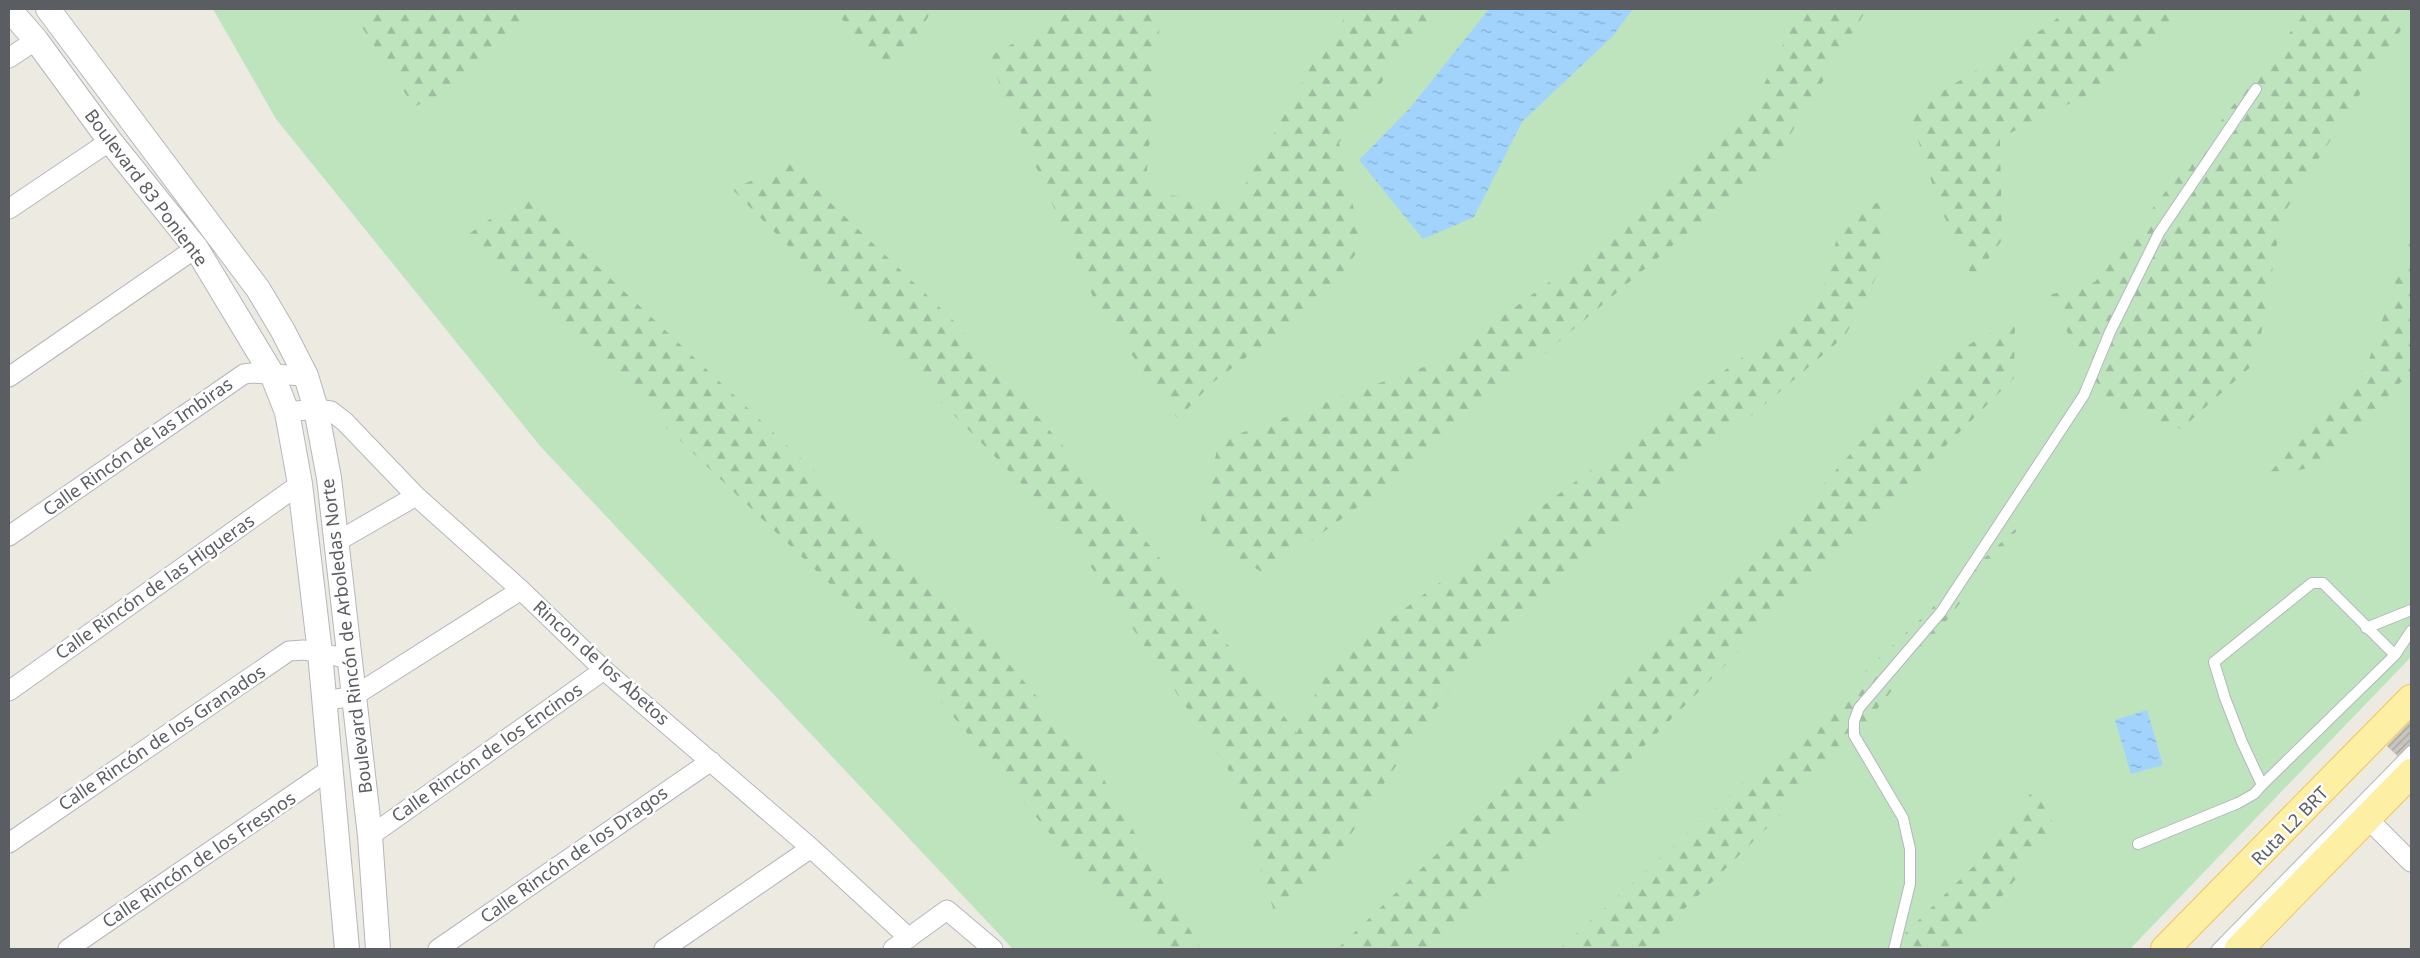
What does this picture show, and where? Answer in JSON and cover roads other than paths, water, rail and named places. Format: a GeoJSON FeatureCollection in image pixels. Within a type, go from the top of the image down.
{"type":"FeatureCollection","features":[{"type":"Feature","properties":{"kind":"main road"},"geometry":{"type":"LineString","coordinates":[[2165,949],[2411,699]]}},
{"type":"Feature","properties":{"kind":"main road"},"geometry":{"type":"LineString","coordinates":[[2239,949],[2411,773]]}},
{"type":"Feature","properties":{"kind":"street","name":"Boulevard 83 Poniente"},"geometry":{"type":"LineString","coordinates":[[9,9],[36,40],[110,141],[196,248],[272,374]]}},
{"type":"Feature","properties":{"kind":"street","name":"Boulevard 83 Poniente"},"geometry":{"type":"LineString","coordinates":[[48,9],[258,289],[283,331]]}},
{"type":"Feature","properties":{"kind":"street"},"geometry":{"type":"LineString","coordinates":[[9,58],[36,40]]}},
{"type":"Feature","properties":{"kind":"street"},"geometry":{"type":"LineString","coordinates":[[9,209],[110,141]]}},
{"type":"Feature","properties":{"kind":"street"},"geometry":{"type":"LineString","coordinates":[[9,377],[196,248]]}},
{"type":"Feature","properties":{"kind":"street","name":"Boulevard Rincón de Arboledas Norte"},"geometry":{"type":"LineString","coordinates":[[283,331],[306,376],[316,409],[338,541],[370,836],[378,949]]}},
{"type":"Feature","properties":{"kind":"street","name":"Calle Rincón de las Imbiras"},"geometry":{"type":"LineString","coordinates":[[9,536],[244,374],[306,376]]}},
{"type":"Feature","properties":{"kind":"street","name":"Boulevard Rincón de Arboledas Norte"},"geometry":{"type":"LineString","coordinates":[[272,374],[287,412],[300,484],[320,653],[329,770],[347,938]]}},
{"type":"Feature","properties":{"kind":"street","name":"Rincon de los Abetos"},"geometry":{"type":"LineString","coordinates":[[287,412],[316,409],[331,411],[345,422],[416,496],[521,590],[604,670],[811,848],[909,938]]}},
{"type":"Feature","properties":{"kind":"street","name":"Calle Rincón de las Higueras"},"geometry":{"type":"LineString","coordinates":[[9,691],[300,484]]}},
{"type":"Feature","properties":{"kind":"street"},"geometry":{"type":"LineString","coordinates":[[338,541],[416,496]]}},
{"type":"Feature","properties":{"kind":"street"},"geometry":{"type":"LineString","coordinates":[[324,701],[354,696],[521,590]]}},
{"type":"Feature","properties":{"kind":"street","name":"Calle Rincón de los Granados"},"geometry":{"type":"LineString","coordinates":[[9,843],[290,651],[304,650],[351,659]]}},
{"type":"Feature","properties":{"kind":"street","name":"Calle Rincón de los Encinos"},"geometry":{"type":"LineString","coordinates":[[370,836],[604,670]]}},
{"type":"Feature","properties":{"kind":"street","name":"Calle Rincón de los Dragos"},"geometry":{"type":"LineString","coordinates":[[438,949],[711,761]]}},
{"type":"Feature","properties":{"kind":"street","name":"Calle Rincón de los Fresnos"},"geometry":{"type":"LineString","coordinates":[[68,949],[329,770]]}},
{"type":"Feature","properties":{"kind":"street"},"geometry":{"type":"LineString","coordinates":[[2367,818],[2411,862]]}},
{"type":"Feature","properties":{"kind":"street"},"geometry":{"type":"LineString","coordinates":[[664,949],[811,848]]}},
{"type":"Feature","properties":{"kind":"street"},"geometry":{"type":"LineString","coordinates":[[893,949],[944,910],[949,910],[993,949]]}},
{"type":"Feature","properties":{"kind":"street"},"geometry":{"type":"LineString","coordinates":[[347,938],[375,922]]}},
{"type":"Feature","properties":{"kind":"lane"},"geometry":{"type":"LineString","coordinates":[[1894,949],[1910,884],[1910,849],[1903,818],[1854,735],[1854,721],[1859,708],[1941,612],[2084,395],[2110,332],[2159,233],[2256,88]]}},
{"type":"Feature","properties":{"kind":"lane"},"geometry":{"type":"LineString","coordinates":[[2262,785],[2224,698],[2214,662],[2312,583],[2323,583],[2395,655]]}},
{"type":"Feature","properties":{"kind":"lane"},"geometry":{"type":"LineString","coordinates":[[2366,628],[2411,610]]}},
{"type":"Feature","properties":{"kind":"lane"},"geometry":{"type":"LineString","coordinates":[[2138,844],[2238,803],[2254,794],[2395,655],[2411,631]]}},
{"type":"Feature","properties":{"kind":"lane","name":"Ruta L2 BRT"},"geometry":{"type":"LineString","coordinates":[[2170,949],[2411,704]]}},
{"type":"Feature","properties":{"kind":"lane","name":"Ruta L2 BRT"},"geometry":{"type":"LineString","coordinates":[[2218,949],[2411,751]]}},
{"type":"Feature","properties":{"kind":"water"},"geometry":{"type":"Polygon","coordinates":[[[1489,9],[1633,9],[1613,36],[1522,122],[1474,217],[1423,239],[1359,160],[1410,108],[1489,9]]]}},
{"type":"Feature","properties":{"kind":"water"},"geometry":{"type":"Polygon","coordinates":[[[2147,710],[2163,765],[2131,774],[2115,720],[2147,710]]]}}]}
